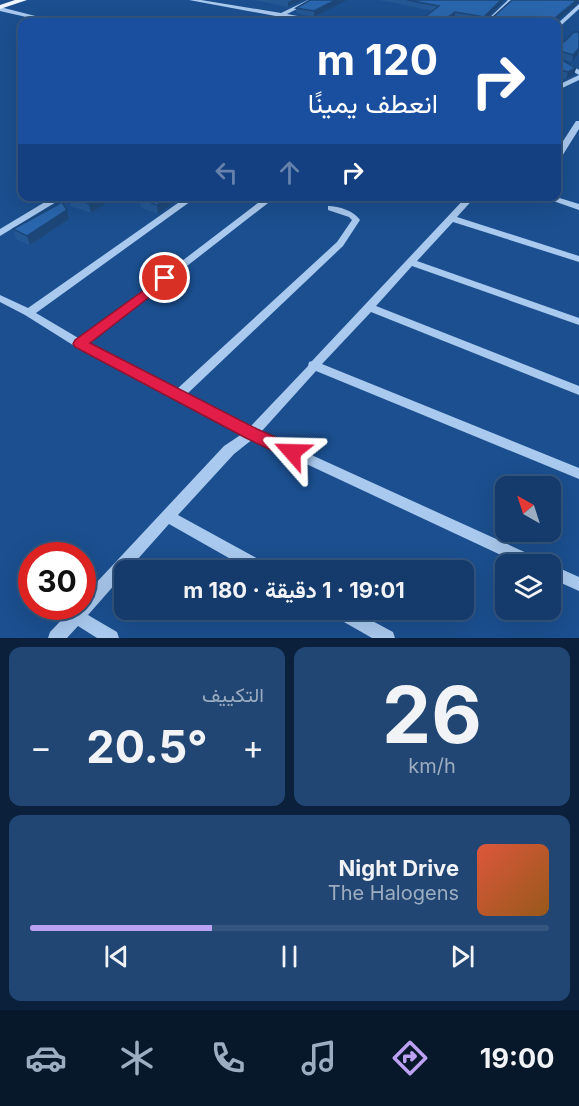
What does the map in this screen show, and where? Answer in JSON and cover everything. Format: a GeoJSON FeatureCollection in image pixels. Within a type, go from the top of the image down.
{"type":"FeatureCollection","features":[{"type":"Feature","properties":{"kind":"main road"},"geometry":{"type":"LineString","coordinates":[[0,8],[23,0]]}},
{"type":"Feature","properties":{"kind":"street"},"geometry":{"type":"LineString","coordinates":[[192,0],[300,18]]}},
{"type":"Feature","properties":{"kind":"street"},"geometry":{"type":"LineString","coordinates":[[225,6],[239,0]]}},
{"type":"Feature","properties":{"kind":"street"},"geometry":{"type":"LineString","coordinates":[[281,15],[312,0]]}},
{"type":"Feature","properties":{"kind":"street"},"geometry":{"type":"LineString","coordinates":[[491,18],[511,0]]}},
{"type":"Feature","properties":{"kind":"street"},"geometry":{"type":"LineString","coordinates":[[561,23],[579,6]]}},
{"type":"Feature","properties":{"kind":"street"},"geometry":{"type":"LineString","coordinates":[[0,8],[38,18]]}},
{"type":"Feature","properties":{"kind":"street"},"geometry":{"type":"LineString","coordinates":[[561,62],[570,66],[579,75],[561,86]]}},
{"type":"Feature","properties":{"kind":"street"},"geometry":{"type":"LineString","coordinates":[[561,151],[579,123]]}},
{"type":"Feature","properties":{"kind":"street"},"geometry":{"type":"LineString","coordinates":[[0,233],[54,201]]}},
{"type":"Feature","properties":{"kind":"street"},"geometry":{"type":"LineString","coordinates":[[29,313],[187,201]]}},
{"type":"Feature","properties":{"kind":"street"},"geometry":{"type":"LineString","coordinates":[[80,344],[266,201]]}},
{"type":"Feature","properties":{"kind":"street"},"geometry":{"type":"LineString","coordinates":[[96,594],[229,450],[252,433],[468,201]]}},
{"type":"Feature","properties":{"kind":"street"},"geometry":{"type":"LineString","coordinates":[[559,201],[579,207]]}},
{"type":"Feature","properties":{"kind":"street"},"geometry":{"type":"LineString","coordinates":[[178,395],[340,244],[356,220],[352,215],[331,208]]}},
{"type":"Feature","properties":{"kind":"street"},"geometry":{"type":"LineString","coordinates":[[453,219],[579,259]]}},
{"type":"Feature","properties":{"kind":"street"},"geometry":{"type":"LineString","coordinates":[[412,263],[579,322]]}},
{"type":"Feature","properties":{"kind":"street"},"geometry":{"type":"LineString","coordinates":[[0,298],[80,344],[252,433],[513,554]]}},
{"type":"Feature","properties":{"kind":"street"},"geometry":{"type":"LineString","coordinates":[[368,307],[579,391]]}},
{"type":"Feature","properties":{"kind":"street"},"geometry":{"type":"LineString","coordinates":[[313,365],[579,474]]}},
{"type":"Feature","properties":{"kind":"street"},"geometry":{"type":"LineString","coordinates":[[167,516],[246,560]]}},
{"type":"Feature","properties":{"kind":"street"},"geometry":{"type":"LineString","coordinates":[[561,576],[579,584]]}},
{"type":"Feature","properties":{"kind":"street"},"geometry":{"type":"LineString","coordinates":[[56,638],[72,620]]}},
{"type":"Feature","properties":{"kind":"street"},"geometry":{"type":"LineString","coordinates":[[82,620],[111,638]]}},
{"type":"Feature","properties":{"kind":"street"},"geometry":{"type":"LineString","coordinates":[[354,620],[387,638]]}},
{"type":"Feature","properties":{"kind":"building"},"geometry":{"type":"Polygon","coordinates":[[[310,0],[336,0],[314,11],[296,8],[310,0]]]}},
{"type":"Feature","properties":{"kind":"building"},"geometry":{"type":"Polygon","coordinates":[[[407,0],[501,0],[484,17],[455,12],[447,18],[423,18],[439,6],[407,0]]]}},
{"type":"Feature","properties":{"kind":"building"},"geometry":{"type":"Polygon","coordinates":[[[512,0],[577,0],[555,18],[492,18],[512,0]]]}},
{"type":"Feature","properties":{"kind":"building"},"geometry":{"type":"Polygon","coordinates":[[[574,32],[579,32],[579,48],[573,55],[561,51],[561,41],[564,42],[574,32]]]}},
{"type":"Feature","properties":{"kind":"building"},"geometry":{"type":"Polygon","coordinates":[[[561,59],[576,68],[568,72],[561,70],[561,59]]]}},
{"type":"Feature","properties":{"kind":"building"},"geometry":{"type":"Polygon","coordinates":[[[146,201],[162,201],[157,205],[146,201]]]}},
{"type":"Feature","properties":{"kind":"building"},"geometry":{"type":"Polygon","coordinates":[[[62,202],[67,210],[27,236],[13,229],[62,202]]]}},
{"type":"Feature","properties":{"kind":"route"},"geometry":{"type":"LineString","coordinates":[[165,278],[80,344],[292,452]]}}]}
